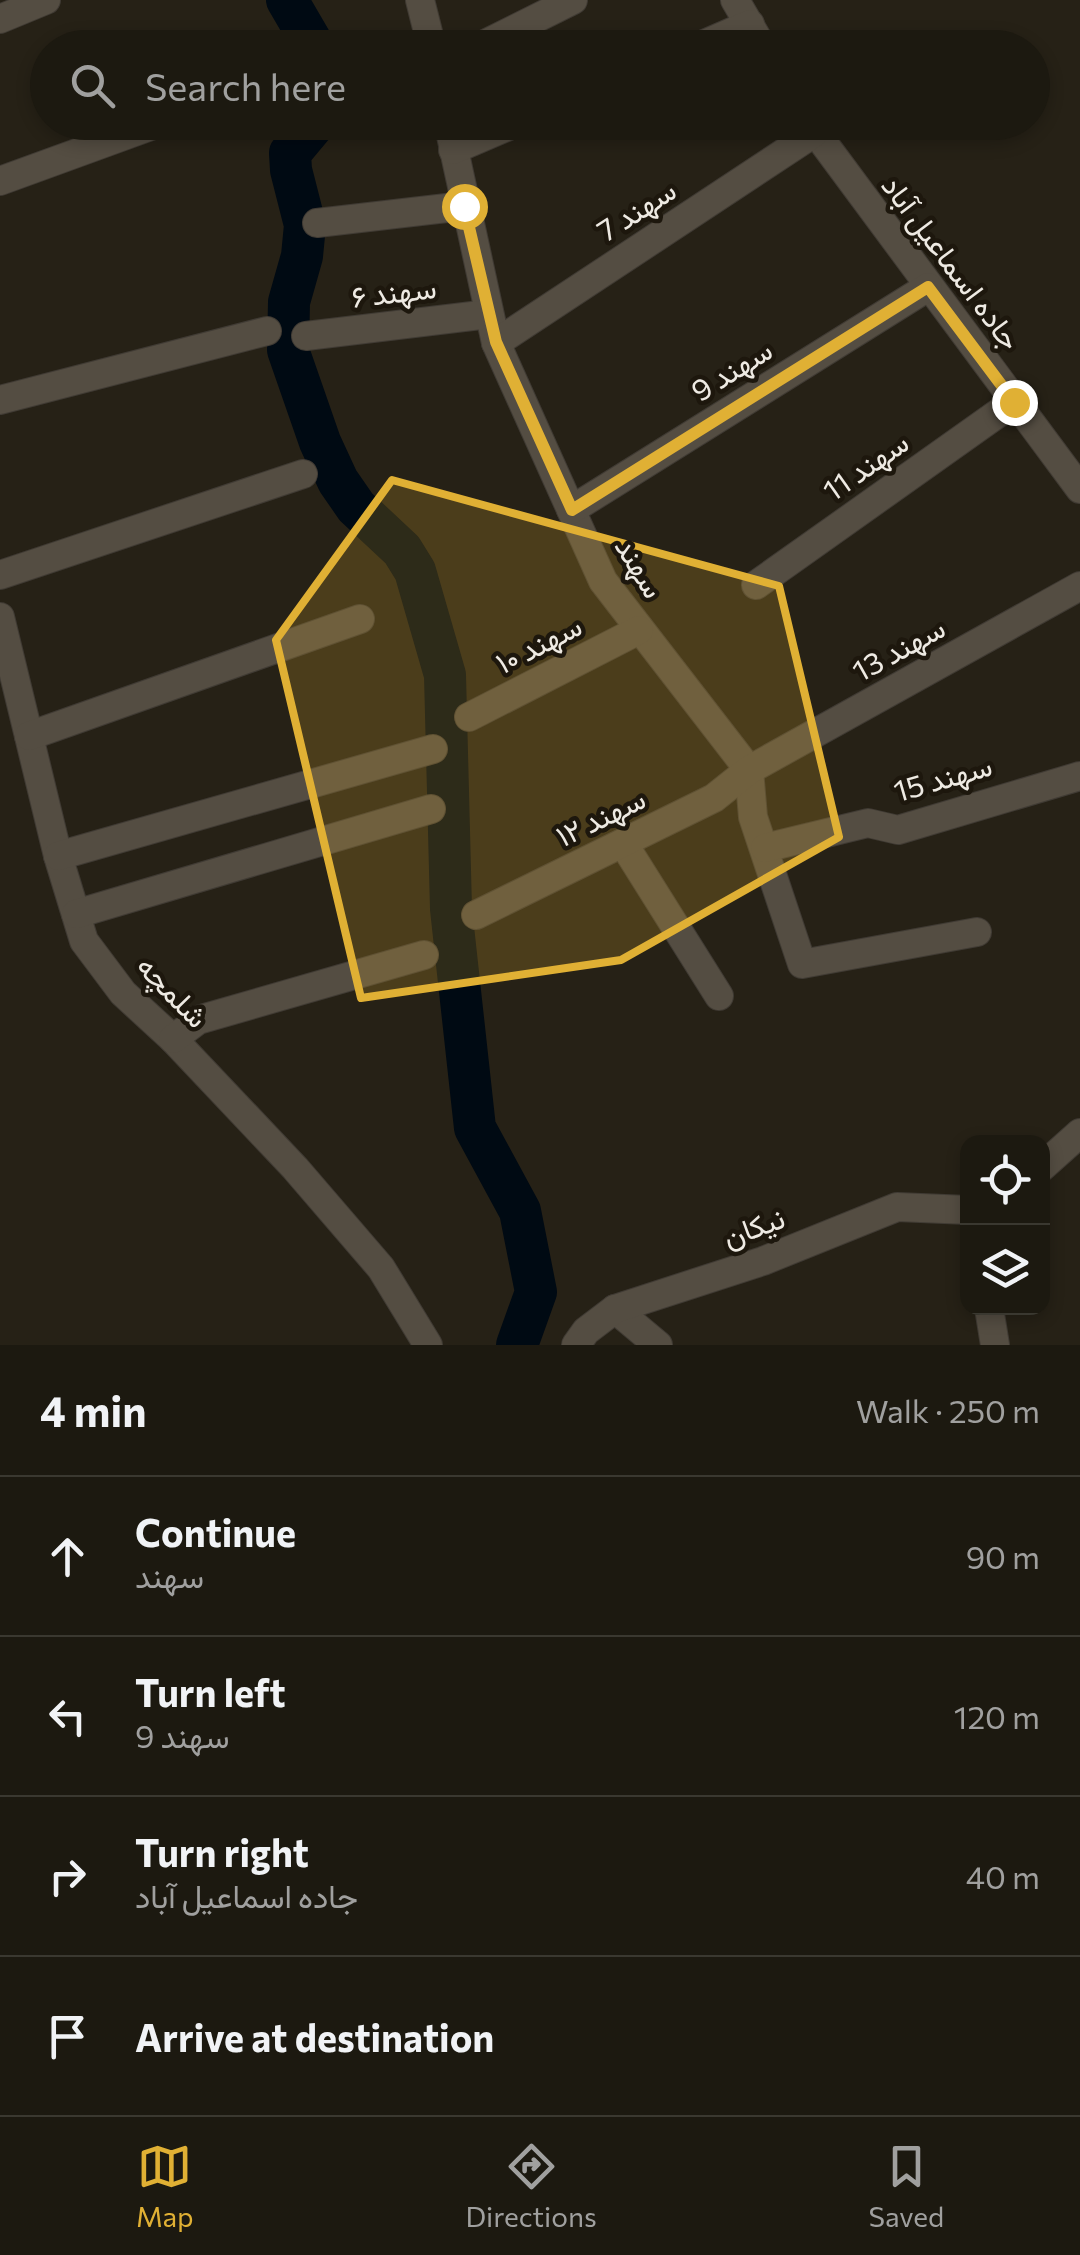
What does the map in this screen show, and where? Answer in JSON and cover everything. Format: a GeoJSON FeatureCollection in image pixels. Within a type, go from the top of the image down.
{"type":"FeatureCollection","features":[{"type":"Feature","properties":{"kind":"street"},"geometry":{"type":"LineString","coordinates":[[0,18],[46,0]]}},
{"type":"Feature","properties":{"kind":"street"},"geometry":{"type":"LineString","coordinates":[[420,0],[428,30]]}},
{"type":"Feature","properties":{"kind":"street"},"geometry":{"type":"LineString","coordinates":[[512,30],[573,0]]}},
{"type":"Feature","properties":{"kind":"street"},"geometry":{"type":"LineString","coordinates":[[0,181],[113,140]]}},
{"type":"Feature","properties":{"kind":"street","name":"سهند"},"geometry":{"type":"LineString","coordinates":[[452,140],[496,342],[603,581],[750,770]]}},
{"type":"Feature","properties":{"kind":"street","name":"سهند 7"},"geometry":{"type":"LineString","coordinates":[[496,342],[793,140]]}},
{"type":"Feature","properties":{"kind":"street","name":"جاده اسماعیل آباد"},"geometry":{"type":"LineString","coordinates":[[820,140],[1080,489]]}},
{"type":"Feature","properties":{"kind":"street"},"geometry":{"type":"LineString","coordinates":[[317,224],[464,206]]}},
{"type":"Feature","properties":{"kind":"street","name":"سهند 9"},"geometry":{"type":"LineString","coordinates":[[572,510],[928,287]]}},
{"type":"Feature","properties":{"kind":"street","name":"سهند ۶"},"geometry":{"type":"LineString","coordinates":[[306,336],[489,314]]}},
{"type":"Feature","properties":{"kind":"street"},"geometry":{"type":"LineString","coordinates":[[0,400],[267,331]]}},
{"type":"Feature","properties":{"kind":"street","name":"سهند 11"},"geometry":{"type":"LineString","coordinates":[[756,586],[1014,402]]}},
{"type":"Feature","properties":{"kind":"street"},"geometry":{"type":"LineString","coordinates":[[0,575],[303,474]]}},
{"type":"Feature","properties":{"kind":"street","name":"سهند 13"},"geometry":{"type":"LineString","coordinates":[[750,770],[1080,586]]}},
{"type":"Feature","properties":{"kind":"street","name":"شلمچه"},"geometry":{"type":"LineString","coordinates":[[0,617],[58,856],[84,940],[123,992],[295,1168],[381,1268],[428,1345]]}},
{"type":"Feature","properties":{"kind":"street"},"geometry":{"type":"LineString","coordinates":[[29,736],[360,619]]}},
{"type":"Feature","properties":{"kind":"street","name":"سهند ۱۰"},"geometry":{"type":"LineString","coordinates":[[470,718],[639,630]]}},
{"type":"Feature","properties":{"kind":"street"},"geometry":{"type":"LineString","coordinates":[[58,856],[433,749]]}},
{"type":"Feature","properties":{"kind":"street"},"geometry":{"type":"LineString","coordinates":[[750,770],[753,817],[802,964],[977,932]]}},
{"type":"Feature","properties":{"kind":"street","name":"سهند ۱۲"},"geometry":{"type":"LineString","coordinates":[[476,915],[714,798],[750,770]]}},
{"type":"Feature","properties":{"kind":"street","name":"سهند 15"},"geometry":{"type":"LineString","coordinates":[[764,848],[868,822],[898,830],[1080,776]]}},
{"type":"Feature","properties":{"kind":"street"},"geometry":{"type":"LineString","coordinates":[[76,914],[431,809]]}},
{"type":"Feature","properties":{"kind":"street"},"geometry":{"type":"LineString","coordinates":[[623,843],[718,996]]}},
{"type":"Feature","properties":{"kind":"street"},"geometry":{"type":"LineString","coordinates":[[173,1040],[198,1020],[424,956]]}},
{"type":"Feature","properties":{"kind":"street"},"geometry":{"type":"LineString","coordinates":[[1050,1161],[1080,1133]]}},
{"type":"Feature","properties":{"kind":"street","name":"نیکان"},"geometry":{"type":"LineString","coordinates":[[576,1345],[586,1331],[615,1309],[763,1261],[897,1207],[960,1215]]}},
{"type":"Feature","properties":{"kind":"street"},"geometry":{"type":"LineString","coordinates":[[615,1309],[658,1345]]}},
{"type":"Feature","properties":{"kind":"street"},"geometry":{"type":"LineString","coordinates":[[990,1315],[996,1345]]}},
{"type":"Feature","properties":{"kind":"highlighted area"},"geometry":{"type":"Polygon","coordinates":[[[392,480],[779,586],[839,837],[621,960],[361,998],[276,640],[392,480]]]}},
{"type":"Feature","properties":{"kind":"waterway"},"geometry":{"type":"LineString","coordinates":[[287,0],[304,30]]}},
{"type":"Feature","properties":{"kind":"waterway"},"geometry":{"type":"LineString","coordinates":[[301,140],[290,153],[305,225],[302,256],[289,302],[288,350],[338,481],[356,507],[402,550],[415,571],[445,675],[451,909],[475,1128],[520,1211],[536,1292],[517,1345]]}},
{"type":"Feature","properties":{"kind":"route"},"geometry":{"type":"LineString","coordinates":[[464,206],[496,342],[572,510],[928,287],[1014,402]]}}]}
